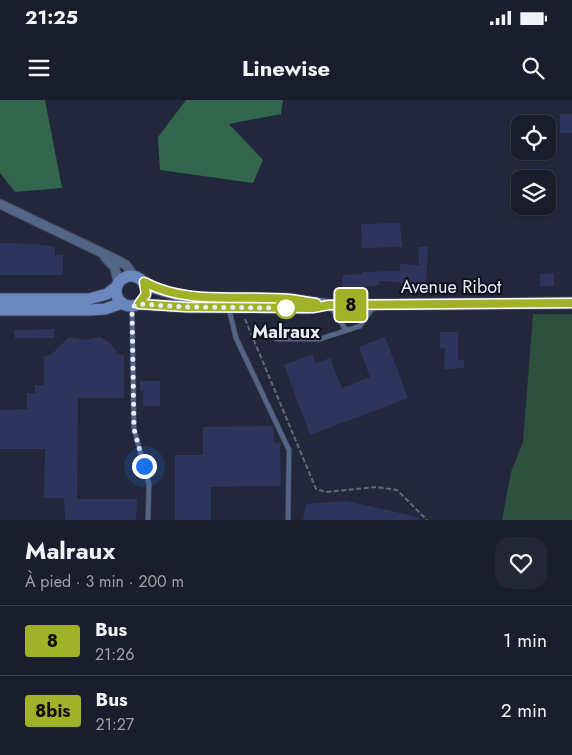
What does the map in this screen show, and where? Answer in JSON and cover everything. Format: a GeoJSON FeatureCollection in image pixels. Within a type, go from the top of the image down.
{"type":"FeatureCollection","features":[{"type":"Feature","properties":{"kind":"street"},"geometry":{"type":"LineString","coordinates":[[0,204],[126,265],[139,279],[146,294],[132,304],[116,293],[115,268],[103,255]]}},
{"type":"Feature","properties":{"kind":"street"},"geometry":{"type":"LineString","coordinates":[[0,299],[90,299],[107,294],[128,276],[139,279]]}},
{"type":"Feature","properties":{"kind":"street","name":"Avenue Ribot"},"geometry":{"type":"LineString","coordinates":[[139,279],[154,288],[181,296],[201,298],[288,299],[329,305],[572,303]]}},
{"type":"Feature","properties":{"kind":"street","name":"Avenue Ribot"},"geometry":{"type":"LineString","coordinates":[[0,310],[90,310],[132,304],[186,307],[313,308],[329,305]]}},
{"type":"Feature","properties":{"kind":"lane"},"geometry":{"type":"LineString","coordinates":[[132,304],[134,429],[149,484],[148,520]]}},
{"type":"Feature","properties":{"kind":"lane"},"geometry":{"type":"LineString","coordinates":[[329,305],[346,330]]}},
{"type":"Feature","properties":{"kind":"lane"},"geometry":{"type":"LineString","coordinates":[[276,339],[320,339],[360,326],[375,305]]}},
{"type":"Feature","properties":{"kind":"lane"},"geometry":{"type":"LineString","coordinates":[[234,307],[236,338],[290,450],[288,520]]}},
{"type":"Feature","properties":{"kind":"path"},"geometry":{"type":"LineString","coordinates":[[234,307],[316,489],[326,492],[376,487],[397,490],[427,520]]}},
{"type":"Feature","properties":{"kind":"green space"},"geometry":{"type":"Polygon","coordinates":[[[0,100],[45,100],[62,188],[15,192],[0,173],[0,100]]]}},
{"type":"Feature","properties":{"kind":"green space"},"geometry":{"type":"Polygon","coordinates":[[[186,100],[283,100],[281,114],[229,124],[263,160],[253,183],[160,170],[158,137],[186,100]]]}},
{"type":"Feature","properties":{"kind":"green space"},"geometry":{"type":"Polygon","coordinates":[[[533,314],[572,314],[572,520],[502,520],[511,472],[523,442],[533,314]]]}},
{"type":"Feature","properties":{"kind":"building"},"geometry":{"type":"Polygon","coordinates":[[[560,114],[572,114],[572,133],[560,133],[560,114]]]}},
{"type":"Feature","properties":{"kind":"building"},"geometry":{"type":"Polygon","coordinates":[[[400,223],[402,247],[362,248],[361,224],[400,223]]]}},
{"type":"Feature","properties":{"kind":"building"},"geometry":{"type":"Polygon","coordinates":[[[0,243],[36,244],[55,247],[55,255],[63,255],[63,275],[0,275],[0,243]]]}},
{"type":"Feature","properties":{"kind":"building"},"geometry":{"type":"Polygon","coordinates":[[[418,247],[428,247],[426,287],[399,282],[379,281],[380,285],[342,289],[343,275],[362,274],[362,272],[400,271],[400,264],[419,265],[418,247]]]}},
{"type":"Feature","properties":{"kind":"building"},"geometry":{"type":"Polygon","coordinates":[[[554,273],[554,286],[540,287],[540,274],[554,273]]]}},
{"type":"Feature","properties":{"kind":"building"},"geometry":{"type":"Polygon","coordinates":[[[54,329],[54,338],[15,338],[14,330],[54,329]]]}},
{"type":"Feature","properties":{"kind":"building"},"geometry":{"type":"Polygon","coordinates":[[[440,332],[458,332],[458,360],[464,360],[464,368],[444,369],[445,348],[440,348],[440,332]]]}},
{"type":"Feature","properties":{"kind":"building"},"geometry":{"type":"Polygon","coordinates":[[[69,337],[85,340],[100,337],[111,344],[117,353],[124,356],[124,398],[78,398],[77,499],[137,499],[136,520],[65,520],[64,498],[44,498],[45,449],[0,449],[0,410],[27,409],[27,393],[35,393],[35,385],[44,385],[44,357],[53,353],[69,337]]]}},
{"type":"Feature","properties":{"kind":"building"},"geometry":{"type":"Polygon","coordinates":[[[385,337],[408,398],[310,435],[284,365],[312,354],[316,363],[330,358],[342,388],[370,377],[359,347],[385,337]]]}},
{"type":"Feature","properties":{"kind":"building"},"geometry":{"type":"Polygon","coordinates":[[[140,381],[160,381],[160,406],[143,406],[143,391],[140,391],[140,381]]]}},
{"type":"Feature","properties":{"kind":"building"},"geometry":{"type":"Polygon","coordinates":[[[273,426],[274,442],[280,443],[281,486],[211,487],[211,520],[175,520],[175,455],[203,455],[203,427],[273,426]]]}},
{"type":"Feature","properties":{"kind":"building"},"geometry":{"type":"Polygon","coordinates":[[[346,501],[418,517],[418,520],[303,520],[306,504],[346,501]]]}},
{"type":"Feature","properties":{"kind":"bus line","name":"8"},"geometry":{"type":"LineString","coordinates":[[316,303],[288,299],[181,296],[154,288],[144,282],[146,294],[139,304],[186,307],[313,308],[329,305],[572,303]]}},
{"type":"Feature","properties":{"kind":"place","name":"Malraux"},"geometry":{"type":"Point","coordinates":[286,308]}},
{"type":"Feature","properties":{"kind":"route"},"geometry":{"type":"LineString","coordinates":[[144,466],[134,429],[132,310],[134,306],[139,304],[160,304],[186,307],[286,308]]}}]}
